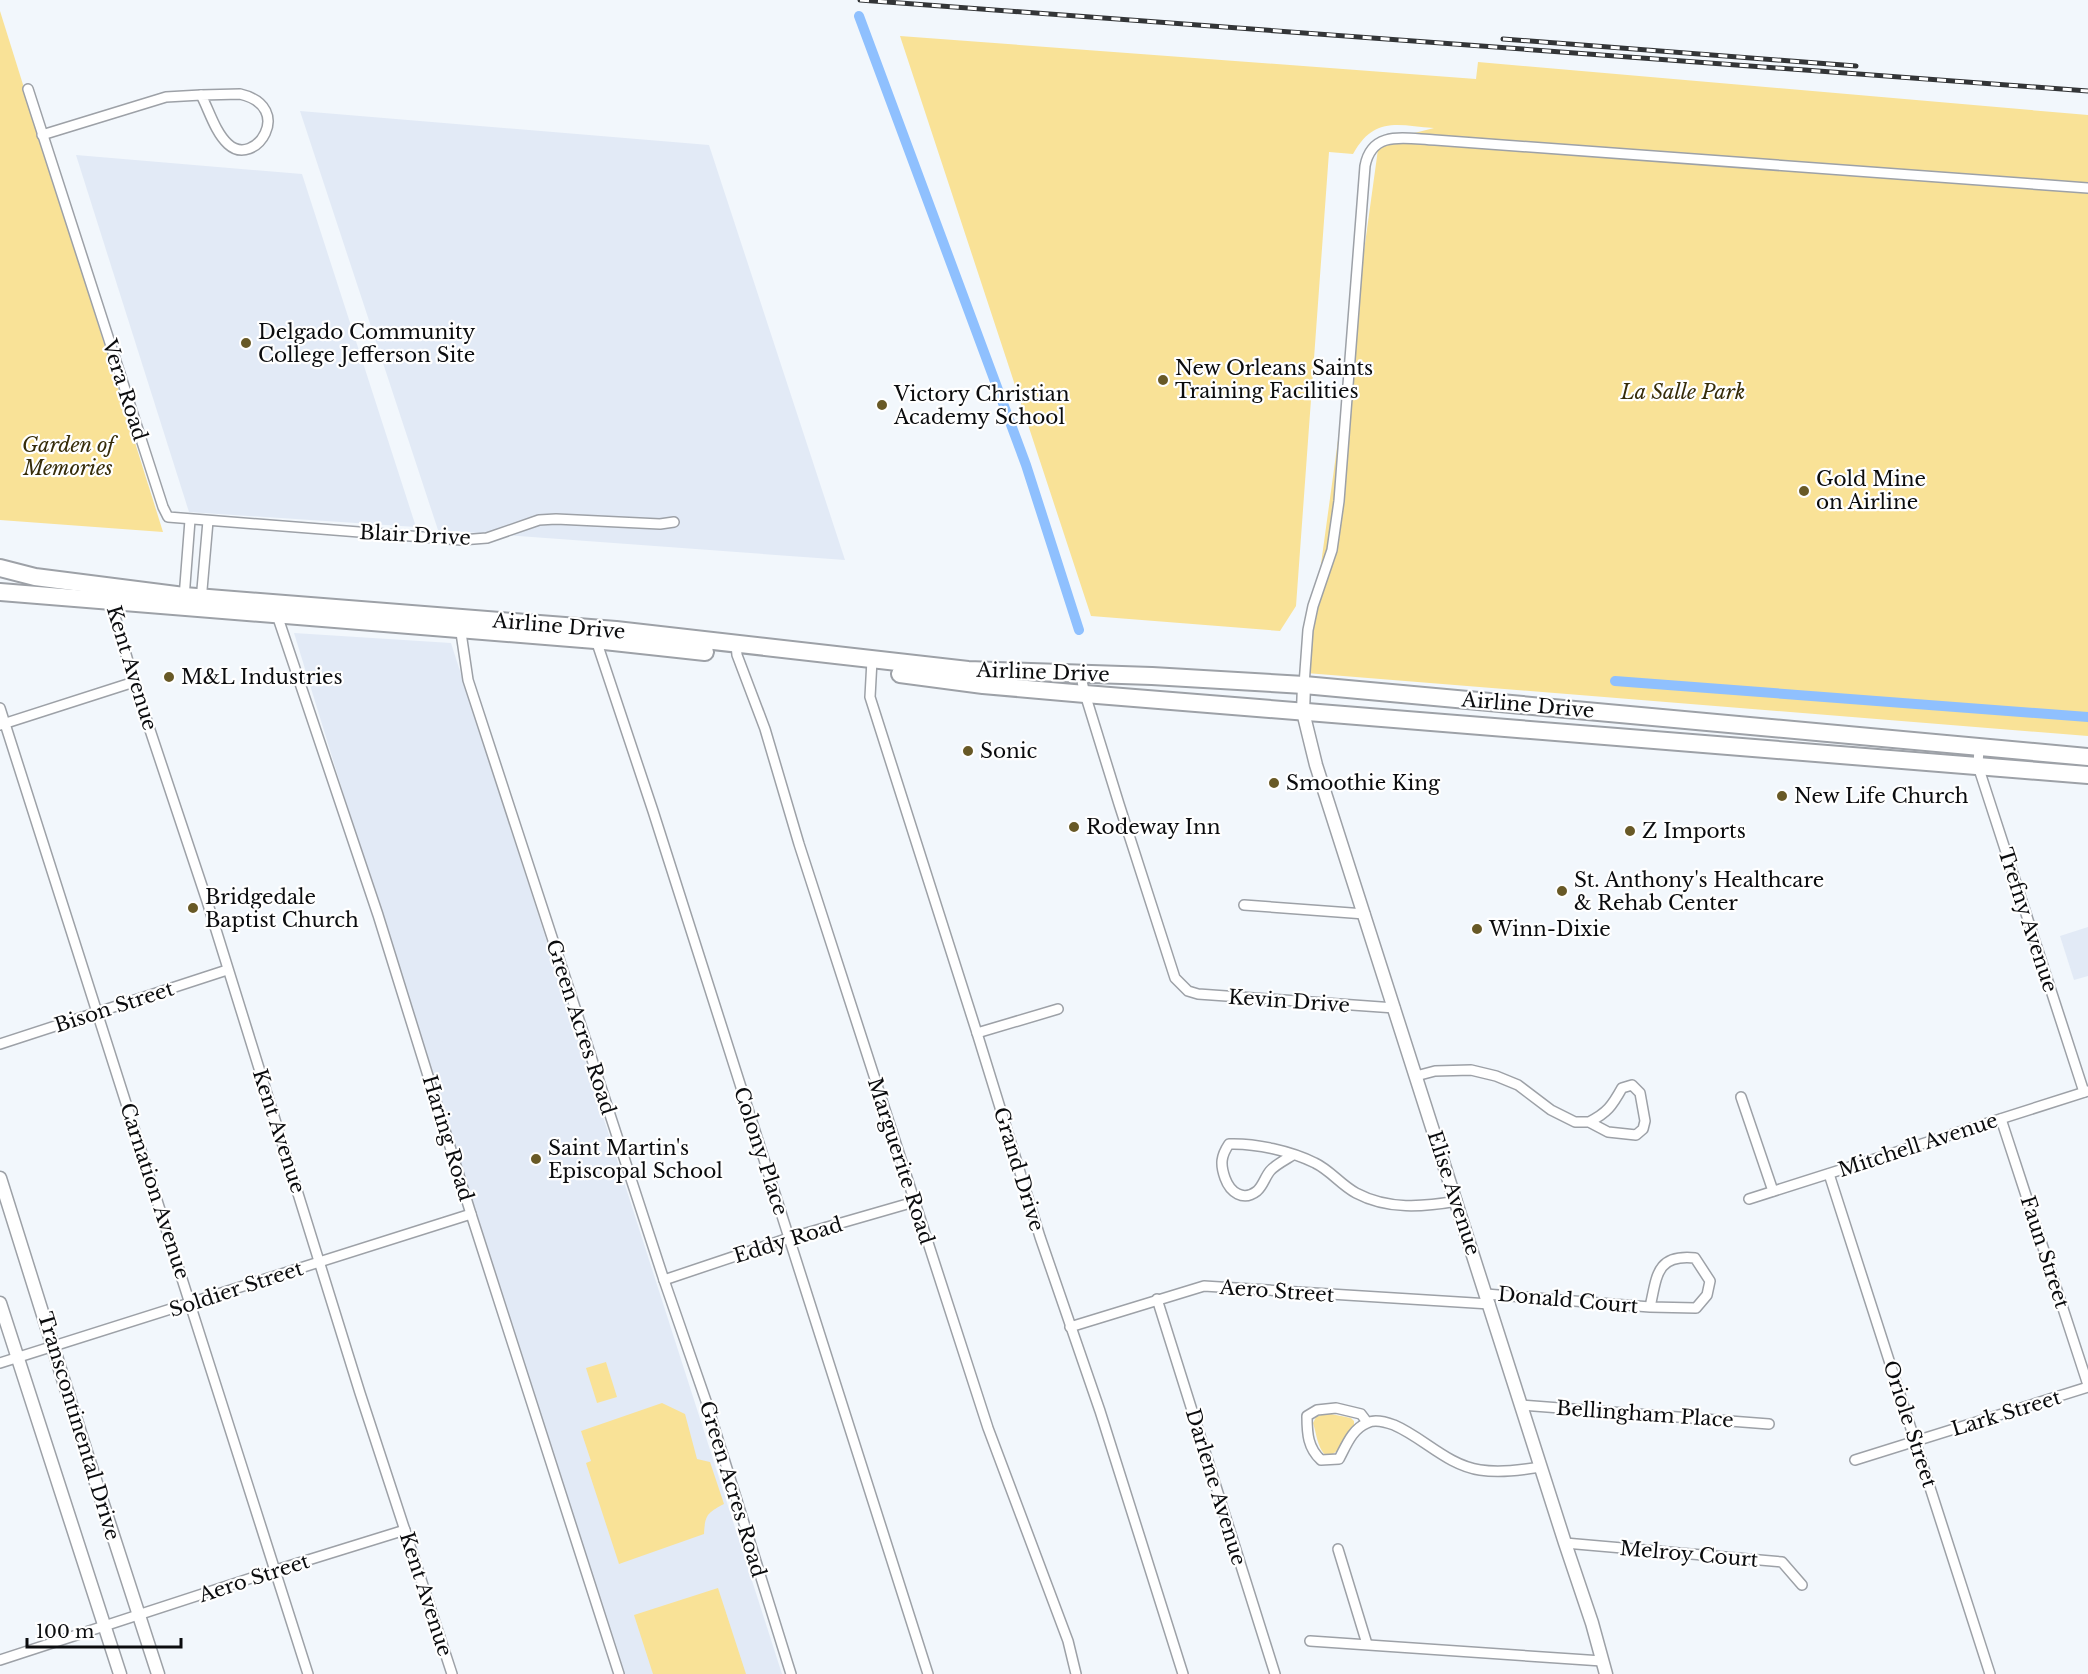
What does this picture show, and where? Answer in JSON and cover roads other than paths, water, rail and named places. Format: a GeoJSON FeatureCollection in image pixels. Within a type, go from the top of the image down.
{"type":"FeatureCollection","features":[{"type":"Feature","properties":{"kind":"highway","name":"Airline Drive"},"geometry":{"type":"LineString","coordinates":[[0,568],[110,595]]}},
{"type":"Feature","properties":{"kind":"highway","name":"Airline Drive"},"geometry":{"type":"LineString","coordinates":[[0,592],[110,595],[595,634],[872,665],[1304,684],[2088,757]]}},
{"type":"Feature","properties":{"kind":"highway","name":"Airline Drive"},"geometry":{"type":"LineString","coordinates":[[872,665],[983,685],[2088,775]]}},
{"type":"Feature","properties":{"kind":"highway"},"geometry":{"type":"LineString","coordinates":[[1582,733],[1586,711]]}},
{"type":"Feature","properties":{"kind":"street"},"geometry":{"type":"LineString","coordinates":[[28,89],[42,135],[166,96],[201,95],[240,94],[252,97],[261,103],[267,114],[268,123],[258,145],[242,151],[230,146],[223,139],[201,95]]}},
{"type":"Feature","properties":{"kind":"street","name":"Vera Road"},"geometry":{"type":"LineString","coordinates":[[42,135],[163,507],[168,517],[190,520]]}},
{"type":"Feature","properties":{"kind":"street"},"geometry":{"type":"LineString","coordinates":[[1304,684],[1308,630],[1313,606],[1332,550],[1339,501],[1365,166],[1367,154],[1379,142],[1392,139],[1436,140],[2088,188]]}},
{"type":"Feature","properties":{"kind":"street"},"geometry":{"type":"LineString","coordinates":[[183,602],[190,520]]}},
{"type":"Feature","properties":{"kind":"street","name":"Blair Drive"},"geometry":{"type":"LineString","coordinates":[[190,520],[461,540],[487,538],[539,520],[660,524],[674,522]]}},
{"type":"Feature","properties":{"kind":"street"},"geometry":{"type":"LineString","coordinates":[[201,603],[208,521]]}},
{"type":"Feature","properties":{"kind":"street","name":"Kent Avenue"},"geometry":{"type":"LineString","coordinates":[[110,595],[134,682],[207,901],[360,1393],[452,1674]]}},
{"type":"Feature","properties":{"kind":"street","name":"Haring Road"},"geometry":{"type":"LineString","coordinates":[[276,609],[378,915],[471,1214],[619,1674]]}},
{"type":"Feature","properties":{"kind":"street","name":"Green Acres Road"},"geometry":{"type":"LineString","coordinates":[[460,624],[468,680],[664,1280],[706,1401],[791,1674]]}},
{"type":"Feature","properties":{"kind":"street","name":"Colony Place"},"geometry":{"type":"LineString","coordinates":[[595,634],[928,1674]]}},
{"type":"Feature","properties":{"kind":"street","name":"Marguerite Road"},"geometry":{"type":"LineString","coordinates":[[736,650],[765,729],[799,844],[988,1428],[1068,1641],[1076,1674]]}},
{"type":"Feature","properties":{"kind":"street","name":"Grand Drive"},"geometry":{"type":"LineString","coordinates":[[872,665],[870,698],[1040,1237],[1100,1411],[1183,1674]]}},
{"type":"Feature","properties":{"kind":"street"},"geometry":{"type":"LineString","coordinates":[[1080,673],[1085,694]]}},
{"type":"Feature","properties":{"kind":"street"},"geometry":{"type":"LineString","coordinates":[[2,724],[134,682]]}},
{"type":"Feature","properties":{"kind":"street","name":"Elise Avenue"},"geometry":{"type":"LineString","coordinates":[[1304,684],[1303,712],[1316,765],[1592,1623],[1606,1674]]}},
{"type":"Feature","properties":{"kind":"street","name":"Kevin Drive"},"geometry":{"type":"LineString","coordinates":[[1085,694],[1174,978],[1185,988],[1198,994],[1395,1008]]}},
{"type":"Feature","properties":{"kind":"street","name":"Carnation Avenue"},"geometry":{"type":"LineString","coordinates":[[0,708],[2,724],[98,1011],[308,1674]]}},
{"type":"Feature","properties":{"kind":"street","name":"Trefny Avenue"},"geometry":{"type":"LineString","coordinates":[[1979,747],[1978,766],[2086,1091]]}},
{"type":"Feature","properties":{"kind":"street"},"geometry":{"type":"LineString","coordinates":[[1244,905],[1365,914]]}},
{"type":"Feature","properties":{"kind":"street","name":"Bison Street"},"geometry":{"type":"LineString","coordinates":[[0,1044],[227,970]]}},
{"type":"Feature","properties":{"kind":"street"},"geometry":{"type":"LineString","coordinates":[[977,1033],[1058,1010]]}},
{"type":"Feature","properties":{"kind":"street"},"geometry":{"type":"LineString","coordinates":[[1416,1076],[1436,1071],[1471,1070],[1496,1076],[1518,1086],[1551,1110],[1575,1122],[1589,1122],[1603,1115],[1613,1105],[1622,1088],[1632,1086],[1640,1093],[1645,1121],[1643,1129],[1636,1135],[1608,1132],[1589,1122]]}},
{"type":"Feature","properties":{"kind":"street","name":"Mitchell Avenue"},"geometry":{"type":"LineString","coordinates":[[1749,1199],[2086,1091]]}},
{"type":"Feature","properties":{"kind":"street"},"geometry":{"type":"LineString","coordinates":[[1741,1097],[1773,1191]]}},
{"type":"Feature","properties":{"kind":"street","name":"Faun Street"},"geometry":{"type":"LineString","coordinates":[[2001,1119],[2088,1386]]}},
{"type":"Feature","properties":{"kind":"street"},"geometry":{"type":"LineString","coordinates":[[1293,1155],[1270,1170],[1257,1191],[1247,1196],[1239,1196],[1230,1190],[1221,1164],[1222,1154],[1229,1144],[1248,1143],[1293,1155],[1316,1163],[1356,1193],[1387,1204],[1410,1207],[1456,1201]]}},
{"type":"Feature","properties":{"kind":"street","name":"Oriole Street"},"geometry":{"type":"LineString","coordinates":[[1829,1174],[1990,1674]]}},
{"type":"Feature","properties":{"kind":"street","name":"Transcontinental Drive"},"geometry":{"type":"LineString","coordinates":[[0,1178],[158,1674]]}},
{"type":"Feature","properties":{"kind":"street","name":"Eddy Road"},"geometry":{"type":"LineString","coordinates":[[664,1280],[789,1238],[914,1202]]}},
{"type":"Feature","properties":{"kind":"street","name":"Soldier Street"},"geometry":{"type":"LineString","coordinates":[[0,1364],[471,1214]]}},
{"type":"Feature","properties":{"kind":"street","name":"Donald Court"},"geometry":{"type":"LineString","coordinates":[[1488,1299],[1650,1307],[1696,1308],[1707,1295],[1710,1281],[1695,1258],[1678,1256],[1662,1265],[1650,1307]]}},
{"type":"Feature","properties":{"kind":"street","name":"Aero Street"},"geometry":{"type":"LineString","coordinates":[[1070,1327],[1204,1286],[1488,1299]]}},
{"type":"Feature","properties":{"kind":"street","name":"Darlene Avenue"},"geometry":{"type":"LineString","coordinates":[[1157,1299],[1275,1674]]}},
{"type":"Feature","properties":{"kind":"street","name":"Transcontinental Drive"},"geometry":{"type":"LineString","coordinates":[[0,1302],[120,1674]]}},
{"type":"Feature","properties":{"kind":"street","name":"Lark Street"},"geometry":{"type":"LineString","coordinates":[[1855,1460],[2088,1386]]}},
{"type":"Feature","properties":{"kind":"street","name":"Bellingham Place"},"geometry":{"type":"LineString","coordinates":[[1522,1405],[1769,1424]]}},
{"type":"Feature","properties":{"kind":"street"},"geometry":{"type":"LineString","coordinates":[[1367,1422],[1361,1414],[1336,1408],[1317,1410],[1307,1416],[1307,1432],[1312,1451],[1321,1460],[1339,1459],[1356,1430],[1367,1422],[1375,1421],[1394,1425],[1436,1452],[1460,1464],[1480,1470],[1508,1472],[1541,1467]]}},
{"type":"Feature","properties":{"kind":"street","name":"Aero Street"},"geometry":{"type":"LineString","coordinates":[[0,1660],[405,1530]]}},
{"type":"Feature","properties":{"kind":"street","name":"Melroy Court"},"geometry":{"type":"LineString","coordinates":[[1565,1543],[1782,1562],[1802,1585]]}},
{"type":"Feature","properties":{"kind":"street"},"geometry":{"type":"LineString","coordinates":[[1338,1549],[1367,1644]]}},
{"type":"Feature","properties":{"kind":"street"},"geometry":{"type":"LineString","coordinates":[[1310,1641],[1602,1661]]}},
{"type":"Feature","properties":{"kind":"waterway"},"geometry":{"type":"LineString","coordinates":[[859,16],[1026,465],[1079,630]]}},
{"type":"Feature","properties":{"kind":"waterway"},"geometry":{"type":"LineString","coordinates":[[1615,681],[2088,717]]}},
{"type":"Feature","properties":{"kind":"railway"},"geometry":{"type":"LineString","coordinates":[[860,0],[2088,91]]}},
{"type":"Feature","properties":{"kind":"railway"},"geometry":{"type":"LineString","coordinates":[[1503,39],[1856,66]]}},
{"type":"Feature","properties":{"kind":"place","name":"Delgado Community College Jefferson Site"},"geometry":{"type":"Point","coordinates":[246,343]}},
{"type":"Feature","properties":{"kind":"place","name":"New Orleans Saints Training Facilities"},"geometry":{"type":"Point","coordinates":[1163,380]}},
{"type":"Feature","properties":{"kind":"place","name":"Victory Christian Academy School"},"geometry":{"type":"Point","coordinates":[882,405]}},
{"type":"Feature","properties":{"kind":"place","name":"Gold Mine on Airline"},"geometry":{"type":"Point","coordinates":[1804,491]}},
{"type":"Feature","properties":{"kind":"place","name":"M&L Industries"},"geometry":{"type":"Point","coordinates":[169,677]}},
{"type":"Feature","properties":{"kind":"place","name":"Sonic"},"geometry":{"type":"Point","coordinates":[968,751]}},
{"type":"Feature","properties":{"kind":"place","name":"Smoothie King"},"geometry":{"type":"Point","coordinates":[1274,783]}},
{"type":"Feature","properties":{"kind":"place","name":"New Life Church"},"geometry":{"type":"Point","coordinates":[1782,796]}},
{"type":"Feature","properties":{"kind":"place","name":"Rodeway Inn"},"geometry":{"type":"Point","coordinates":[1074,827]}},
{"type":"Feature","properties":{"kind":"place","name":"Z Imports"},"geometry":{"type":"Point","coordinates":[1630,831]}},
{"type":"Feature","properties":{"kind":"place","name":"St. Anthony's Healthcare & Rehab Center"},"geometry":{"type":"Point","coordinates":[1562,891]}},
{"type":"Feature","properties":{"kind":"place","name":"Bridgedale Baptist Church"},"geometry":{"type":"Point","coordinates":[193,908]}},
{"type":"Feature","properties":{"kind":"place","name":"Winn-Dixie"},"geometry":{"type":"Point","coordinates":[1477,929]}},
{"type":"Feature","properties":{"kind":"place","name":"Saint Martin's Episcopal School"},"geometry":{"type":"Point","coordinates":[536,1159]}},
{"type":"Feature","properties":{"kind":"park label","name":"La Salle Park"},"geometry":{"type":"Point","coordinates":[1683,392]}},
{"type":"Feature","properties":{"kind":"park label","name":"Garden of Memories"},"geometry":{"type":"Point","coordinates":[68,456]}}]}
